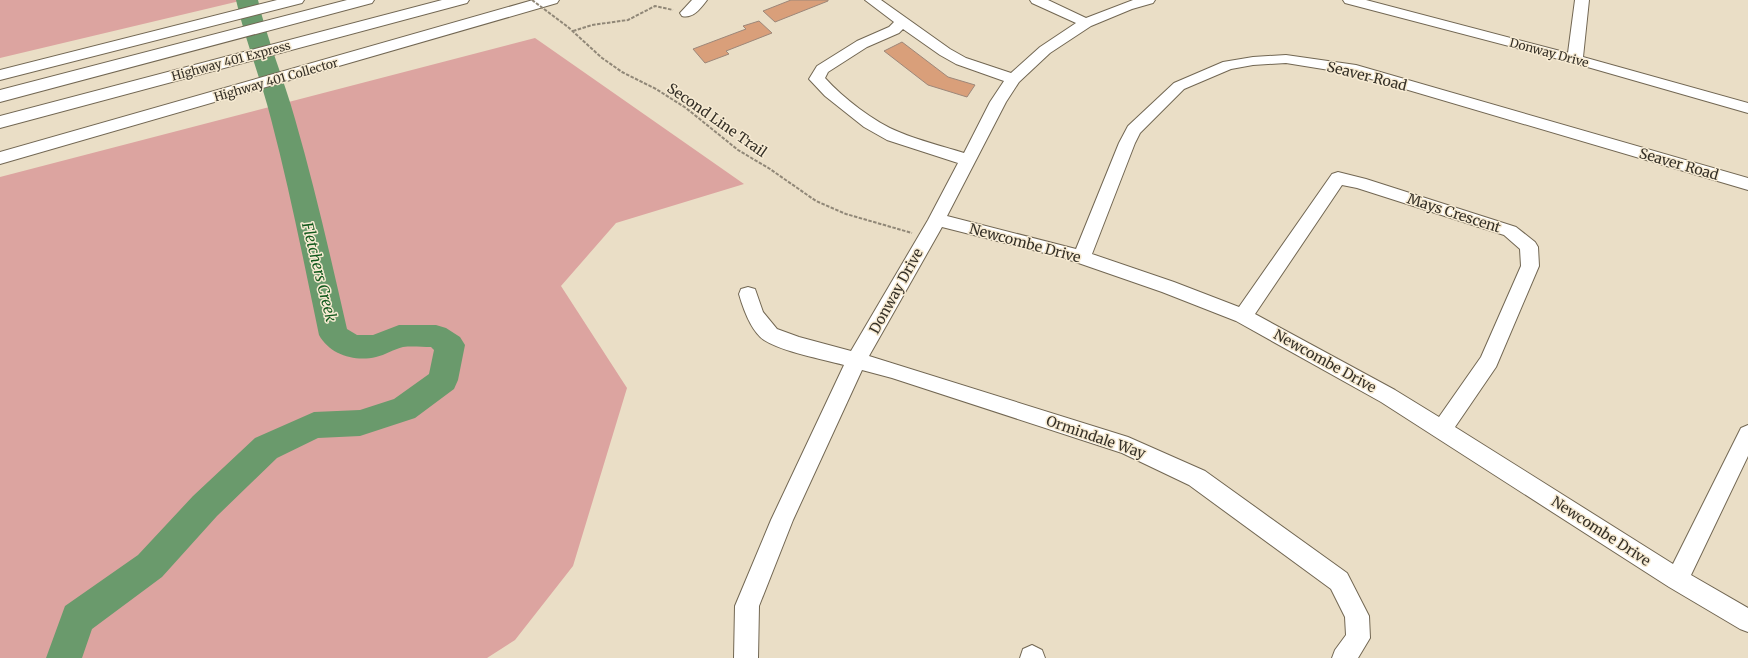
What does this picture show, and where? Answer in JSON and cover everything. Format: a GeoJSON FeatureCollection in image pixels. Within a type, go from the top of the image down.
{"type":"FeatureCollection","features":[{"type":"Feature","properties":{"kind":"highway","name":"Highway 401 Express"},"geometry":{"type":"LineString","coordinates":[[0,96],[366,0]]}},
{"type":"Feature","properties":{"kind":"highway","name":"Highway 401 Express"},"geometry":{"type":"LineString","coordinates":[[0,122],[461,0]]}},
{"type":"Feature","properties":{"kind":"highway","name":"Highway 401 Collector"},"geometry":{"type":"LineString","coordinates":[[0,158],[315,69],[551,0]]}},
{"type":"Feature","properties":{"kind":"highway"},"geometry":{"type":"LineString","coordinates":[[0,75],[292,1]]}},
{"type":"Feature","properties":{"kind":"street"},"geometry":{"type":"LineString","coordinates":[[687,13],[700,0]]}},
{"type":"Feature","properties":{"kind":"street"},"geometry":{"type":"LineString","coordinates":[[872,0],[945,52],[961,61],[1013,78]]}},
{"type":"Feature","properties":{"kind":"street"},"geometry":{"type":"LineString","coordinates":[[1037,0],[1086,23]]}},
{"type":"Feature","properties":{"kind":"street","name":"Donway Drive"},"geometry":{"type":"LineString","coordinates":[[746,658],[747,606],[782,520],[857,359],[932,229],[998,102],[1013,78],[1045,50],[1086,23],[1127,6],[1148,0]]}},
{"type":"Feature","properties":{"kind":"street","name":"Donway Drive"},"geometry":{"type":"LineString","coordinates":[[1350,0],[1401,6],[1575,59],[1748,108]]}},
{"type":"Feature","properties":{"kind":"street"},"geometry":{"type":"LineString","coordinates":[[1575,59],[1582,0]]}},
{"type":"Feature","properties":{"kind":"street"},"geometry":{"type":"LineString","coordinates":[[902,21],[894,30],[862,44],[822,69],[817,78],[830,93],[870,124],[893,136],[968,160]]}},
{"type":"Feature","properties":{"kind":"street","name":"Seaver Road"},"geometry":{"type":"LineString","coordinates":[[1082,257],[1127,143],[1134,130],[1179,86],[1228,65],[1253,61],[1286,59],[1356,70],[1748,184]]}},
{"type":"Feature","properties":{"kind":"street","name":"Mays Crescent"},"geometry":{"type":"LineString","coordinates":[[1243,316],[1338,178],[1360,183],[1510,231],[1529,247],[1530,266],[1489,361],[1442,429]]}},
{"type":"Feature","properties":{"kind":"street","name":"Newcombe Drive"},"geometry":{"type":"LineString","coordinates":[[932,229],[1067,252],[1168,287],[1243,316],[1388,396],[1677,579],[1748,621]]}},
{"type":"Feature","properties":{"kind":"street","name":"Ormindale Way"},"geometry":{"type":"LineString","coordinates":[[748,294],[755,314],[770,334],[795,344],[857,359],[1128,446],[1198,478],[1339,581],[1357,616],[1358,638],[1344,658]]}},
{"type":"Feature","properties":{"kind":"street"},"geometry":{"type":"LineString","coordinates":[[1677,579],[1748,434]]}},
{"type":"Feature","properties":{"kind":"path","name":"Second Line Trail"},"geometry":{"type":"LineString","coordinates":[[532,0],[573,31],[602,58],[622,72],[656,89],[686,108],[738,150],[770,169],[816,201],[846,214],[932,229]]}},
{"type":"Feature","properties":{"kind":"path"},"geometry":{"type":"LineString","coordinates":[[573,31],[592,25],[628,20],[655,6],[687,13]]}},
{"type":"Feature","properties":{"kind":"shaded area"},"geometry":{"type":"Polygon","coordinates":[[[0,0],[244,0],[0,58],[0,0]]]}},
{"type":"Feature","properties":{"kind":"shaded area"},"geometry":{"type":"Polygon","coordinates":[[[535,38],[744,184],[616,223],[561,286],[627,388],[573,566],[515,640],[487,658],[0,658],[0,177],[535,38]]]}},
{"type":"Feature","properties":{"kind":"building"},"geometry":{"type":"Polygon","coordinates":[[[791,0],[828,1],[775,22],[763,11],[791,0]]]}},
{"type":"Feature","properties":{"kind":"building"},"geometry":{"type":"Polygon","coordinates":[[[759,21],[772,33],[726,51],[729,54],[705,63],[693,49],[746,29],[743,26],[759,21]]]}},
{"type":"Feature","properties":{"kind":"building"},"geometry":{"type":"Polygon","coordinates":[[[902,42],[948,77],[975,85],[967,97],[928,85],[884,51],[902,42]]]}},
{"type":"Feature","properties":{"kind":"waterway","name":"Fletchers Creek"},"geometry":{"type":"LineString","coordinates":[[64,658],[78,618],[150,566],[205,506],[266,448],[314,425],[360,423],[404,409],[443,380],[450,345],[436,336],[399,336],[375,346],[352,347],[334,335],[291,150],[272,79],[253,23],[247,0]]}}]}
